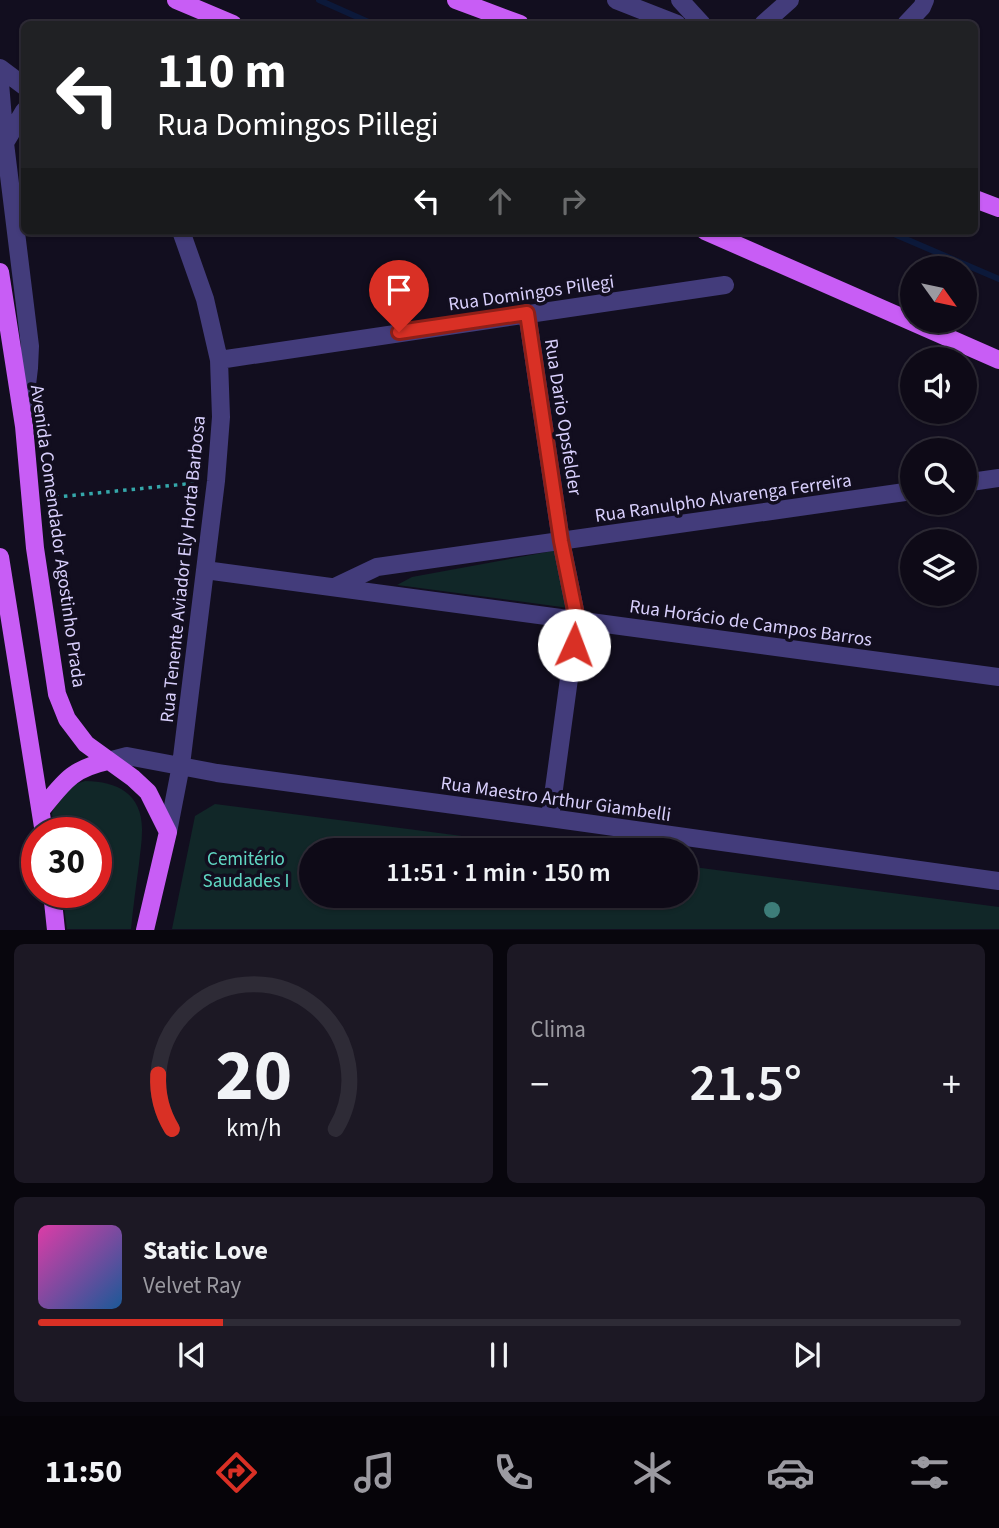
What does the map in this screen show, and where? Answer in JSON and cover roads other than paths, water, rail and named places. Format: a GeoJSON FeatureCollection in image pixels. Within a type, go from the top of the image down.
{"type":"FeatureCollection","features":[{"type":"Feature","properties":{"kind":"main road"},"geometry":{"type":"LineString","coordinates":[[176,0],[226,21]]}},
{"type":"Feature","properties":{"kind":"main road"},"geometry":{"type":"LineString","coordinates":[[456,0],[512,21]]}},
{"type":"Feature","properties":{"kind":"main road"},"geometry":{"type":"LineString","coordinates":[[978,200],[999,208]]}},
{"type":"Feature","properties":{"kind":"main road"},"geometry":{"type":"LineString","coordinates":[[714,235],[999,359]]}},
{"type":"Feature","properties":{"kind":"main road","name":"Avenida Comendador Agostinho Prada"},"geometry":{"type":"LineString","coordinates":[[0,272],[22,421],[35,548],[57,694],[67,719],[86,744],[148,792],[168,832]]}},
{"type":"Feature","properties":{"kind":"main road"},"geometry":{"type":"LineString","coordinates":[[0,557],[42,817]]}},
{"type":"Feature","properties":{"kind":"main road"},"geometry":{"type":"LineString","coordinates":[[41,810],[62,784],[76,772],[108,761]]}},
{"type":"Feature","properties":{"kind":"main road"},"geometry":{"type":"LineString","coordinates":[[145,929],[168,832]]}},
{"type":"Feature","properties":{"kind":"main road"},"geometry":{"type":"LineString","coordinates":[[54,908],[56,929]]}},
{"type":"Feature","properties":{"kind":"street"},"geometry":{"type":"LineString","coordinates":[[616,0],[669,21]]}},
{"type":"Feature","properties":{"kind":"street"},"geometry":{"type":"LineString","coordinates":[[656,16],[667,0]]}},
{"type":"Feature","properties":{"kind":"street"},"geometry":{"type":"LineString","coordinates":[[680,0],[699,21]]}},
{"type":"Feature","properties":{"kind":"street"},"geometry":{"type":"LineString","coordinates":[[766,21],[790,0]]}},
{"type":"Feature","properties":{"kind":"street"},"geometry":{"type":"LineString","coordinates":[[909,21],[925,0]]}},
{"type":"Feature","properties":{"kind":"street"},"geometry":{"type":"LineString","coordinates":[[0,68],[21,84]]}},
{"type":"Feature","properties":{"kind":"street"},"geometry":{"type":"LineString","coordinates":[[0,83],[30,346],[22,421]]}},
{"type":"Feature","properties":{"kind":"street"},"geometry":{"type":"LineString","coordinates":[[5,143],[21,116]]}},
{"type":"Feature","properties":{"kind":"street","name":"Rua Tenente Aviador Ely Horta Barbosa"},"geometry":{"type":"LineString","coordinates":[[168,832],[181,765],[216,481],[221,417],[219,360],[205,299],[182,235]]}},
{"type":"Feature","properties":{"kind":"street","name":"Rua Domingos Pillegi"},"geometry":{"type":"LineString","coordinates":[[219,360],[725,285]]}},
{"type":"Feature","properties":{"kind":"street","name":"Rua Dario Opsfelder"},"geometry":{"type":"LineString","coordinates":[[527,313],[561,541],[577,620],[550,818]]}},
{"type":"Feature","properties":{"kind":"street"},"geometry":{"type":"LineString","coordinates":[[977,482],[999,478]]}},
{"type":"Feature","properties":{"kind":"street","name":"Rua Ranulpho Alvarenga Ferreira"},"geometry":{"type":"LineString","coordinates":[[336,587],[377,567],[900,493]]}},
{"type":"Feature","properties":{"kind":"street","name":"Rua Horácio de Campos Barros"},"geometry":{"type":"LineString","coordinates":[[205,570],[999,677]]}},
{"type":"Feature","properties":{"kind":"street","name":"Rua Maestro Arthur Giambelli"},"geometry":{"type":"LineString","coordinates":[[108,761],[127,757],[217,773],[999,881]]}},
{"type":"Feature","properties":{"kind":"waterway"},"geometry":{"type":"LineString","coordinates":[[319,0],[366,21]]}},
{"type":"Feature","properties":{"kind":"waterway"},"geometry":{"type":"LineString","coordinates":[[896,235],[999,279]]}},
{"type":"Feature","properties":{"kind":"park label","name":"Cemitério Saudades I"},"geometry":{"type":"Point","coordinates":[246,869]}}]}
